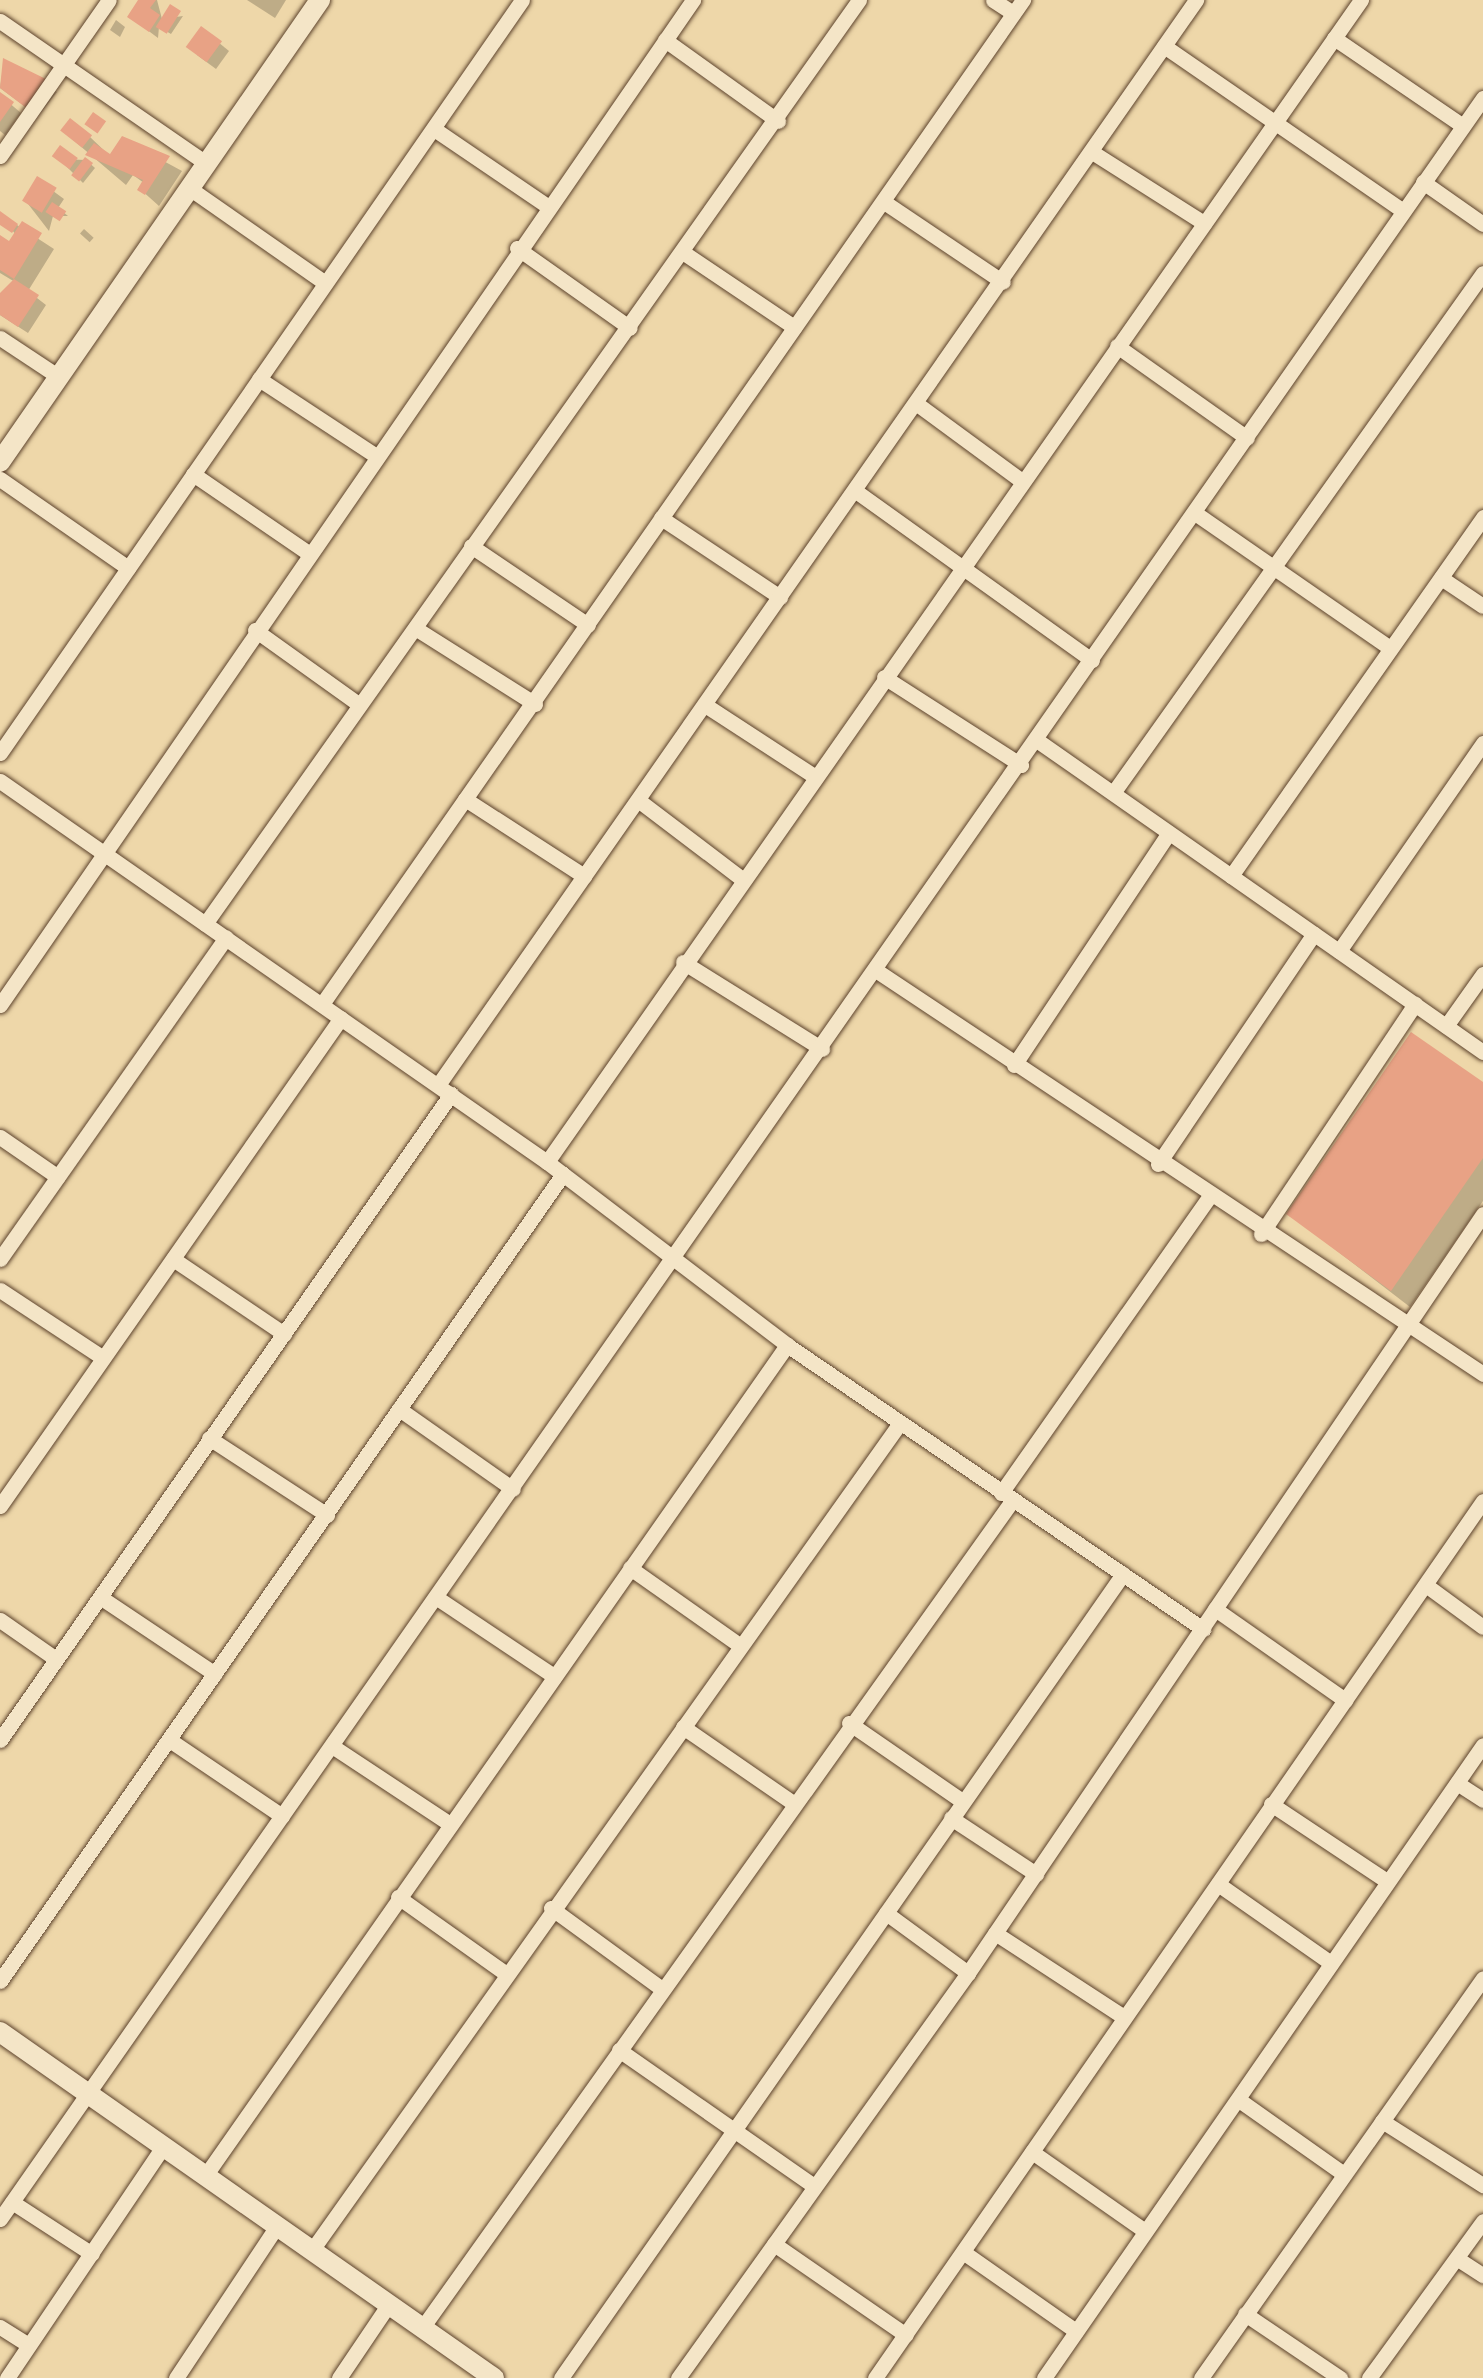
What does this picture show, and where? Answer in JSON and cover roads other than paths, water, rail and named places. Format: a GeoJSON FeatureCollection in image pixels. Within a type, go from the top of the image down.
{"type":"FeatureCollection","features":[{"type":"Feature","properties":{"kind":"street"},"geometry":{"type":"LineString","coordinates":[[0,156],[109,0]]}},
{"type":"Feature","properties":{"kind":"street"},"geometry":{"type":"LineString","coordinates":[[0,462],[320,0]]}},
{"type":"Feature","properties":{"kind":"street"},"geometry":{"type":"LineString","coordinates":[[0,753],[522,0]]}},
{"type":"Feature","properties":{"kind":"street"},"geometry":{"type":"LineString","coordinates":[[0,1004],[546,205],[693,0]]}},
{"type":"Feature","properties":{"kind":"street"},"geometry":{"type":"LineString","coordinates":[[205,924],[357,703],[415,628],[778,121],[859,0]]}},
{"type":"Feature","properties":{"kind":"street"},"geometry":{"type":"LineString","coordinates":[[322,1004],[1018,7],[993,0]]}},
{"type":"Feature","properties":{"kind":"street"},"geometry":{"type":"LineString","coordinates":[[0,1740],[284,1334],[584,876],[1003,282],[1196,0]]}},
{"type":"Feature","properties":{"kind":"street"},"geometry":{"type":"LineString","coordinates":[[547,1162],[683,962],[1360,0]]}},
{"type":"Feature","properties":{"kind":"street"},"geometry":{"type":"LineString","coordinates":[[0,21],[206,164]]}},
{"type":"Feature","properties":{"kind":"street"},"geometry":{"type":"LineString","coordinates":[[1334,38],[1463,126]]}},
{"type":"Feature","properties":{"kind":"street"},"geometry":{"type":"LineString","coordinates":[[665,40],[778,121]]}},
{"type":"Feature","properties":{"kind":"street"},"geometry":{"type":"LineString","coordinates":[[1164,46],[1403,211]]}},
{"type":"Feature","properties":{"kind":"street"},"geometry":{"type":"LineString","coordinates":[[0,2220],[676,1261],[1483,98]]}},
{"type":"Feature","properties":{"kind":"street"},"geometry":{"type":"LineString","coordinates":[[434,130],[546,205]]}},
{"type":"Feature","properties":{"kind":"street"},"geometry":{"type":"LineString","coordinates":[[1092,152],[1204,223]]}},
{"type":"Feature","properties":{"kind":"street"},"geometry":{"type":"LineString","coordinates":[[1423,182],[1483,224]]}},
{"type":"Feature","properties":{"kind":"street"},"geometry":{"type":"LineString","coordinates":[[189,188],[325,283]]}},
{"type":"Feature","properties":{"kind":"street"},"geometry":{"type":"LineString","coordinates":[[884,202],[1003,282]]}},
{"type":"Feature","properties":{"kind":"street"},"geometry":{"type":"LineString","coordinates":[[517,248],[630,328]]}},
{"type":"Feature","properties":{"kind":"street"},"geometry":{"type":"LineString","coordinates":[[684,253],[794,328]]}},
{"type":"Feature","properties":{"kind":"street"},"geometry":{"type":"LineString","coordinates":[[1113,793],[1483,273]]}},
{"type":"Feature","properties":{"kind":"street"},"geometry":{"type":"LineString","coordinates":[[0,338],[59,377]]}},
{"type":"Feature","properties":{"kind":"street"},"geometry":{"type":"LineString","coordinates":[[1116,346],[1247,438]]}},
{"type":"Feature","properties":{"kind":"street"},"geometry":{"type":"LineString","coordinates":[[259,378],[376,456]]}},
{"type":"Feature","properties":{"kind":"street"},"geometry":{"type":"LineString","coordinates":[[917,404],[1022,480]]}},
{"type":"Feature","properties":{"kind":"street"},"geometry":{"type":"LineString","coordinates":[[192,474],[307,552]]}},
{"type":"Feature","properties":{"kind":"street"},"geometry":{"type":"LineString","coordinates":[[0,479],[128,568]]}},
{"type":"Feature","properties":{"kind":"street"},"geometry":{"type":"LineString","coordinates":[[856,492],[1092,660]]}},
{"type":"Feature","properties":{"kind":"street"},"geometry":{"type":"LineString","coordinates":[[1195,513],[1390,648]]}},
{"type":"Feature","properties":{"kind":"street"},"geometry":{"type":"LineString","coordinates":[[1231,876],[1483,517]]}},
{"type":"Feature","properties":{"kind":"street"},"geometry":{"type":"LineString","coordinates":[[661,518],[780,597]]}},
{"type":"Feature","properties":{"kind":"street"},"geometry":{"type":"LineString","coordinates":[[471,546],[588,625]]}},
{"type":"Feature","properties":{"kind":"street"},"geometry":{"type":"LineString","coordinates":[[1441,578],[1483,606]]}},
{"type":"Feature","properties":{"kind":"street"},"geometry":{"type":"LineString","coordinates":[[415,628],[535,704]]}},
{"type":"Feature","properties":{"kind":"street"},"geometry":{"type":"LineString","coordinates":[[254,630],[357,703]]}},
{"type":"Feature","properties":{"kind":"street"},"geometry":{"type":"LineString","coordinates":[[884,677],[1021,765]]}},
{"type":"Feature","properties":{"kind":"street"},"geometry":{"type":"LineString","coordinates":[[704,704],[814,776]]}},
{"type":"Feature","properties":{"kind":"street"},"geometry":{"type":"LineString","coordinates":[[1038,741],[1483,1052]]}},
{"type":"Feature","properties":{"kind":"street"},"geometry":{"type":"LineString","coordinates":[[1339,951],[1483,743]]}},
{"type":"Feature","properties":{"kind":"street"},"geometry":{"type":"LineString","coordinates":[[0,781],[547,1162],[787,1345],[1202,1629]]}},
{"type":"Feature","properties":{"kind":"street"},"geometry":{"type":"LineString","coordinates":[[465,798],[584,876]]}},
{"type":"Feature","properties":{"kind":"street"},"geometry":{"type":"LineString","coordinates":[[638,800],[742,879]]}},
{"type":"Feature","properties":{"kind":"street"},"geometry":{"type":"LineString","coordinates":[[1014,1064],[1169,832]]}},
{"type":"Feature","properties":{"kind":"street"},"geometry":{"type":"LineString","coordinates":[[1158,1164],[1314,934]]}},
{"type":"Feature","properties":{"kind":"street"},"geometry":{"type":"LineString","coordinates":[[0,1259],[226,938]]}},
{"type":"Feature","properties":{"kind":"street"},"geometry":{"type":"LineString","coordinates":[[683,962],[822,1050]]}},
{"type":"Feature","properties":{"kind":"street"},"geometry":{"type":"LineString","coordinates":[[878,971],[1260,1234],[1483,1374]]}},
{"type":"Feature","properties":{"kind":"street"},"geometry":{"type":"LineString","coordinates":[[1446,1026],[1483,974]]}},
{"type":"Feature","properties":{"kind":"street"},"geometry":{"type":"LineString","coordinates":[[1260,1234],[1414,1004]]}},
{"type":"Feature","properties":{"kind":"street"},"geometry":{"type":"LineString","coordinates":[[0,1506],[341,1018]]}},
{"type":"Feature","properties":{"kind":"street"},"geometry":{"type":"LineString","coordinates":[[0,1137],[58,1177]]}},
{"type":"Feature","properties":{"kind":"street"},"geometry":{"type":"LineString","coordinates":[[0,1981],[563,1174]]}},
{"type":"Feature","properties":{"kind":"street"},"geometry":{"type":"LineString","coordinates":[[422,2328],[1007,1497],[1208,1199]]}},
{"type":"Feature","properties":{"kind":"street"},"geometry":{"type":"LineString","coordinates":[[678,2378],[968,1973],[1483,1214]]}},
{"type":"Feature","properties":{"kind":"street"},"geometry":{"type":"LineString","coordinates":[[173,1259],[284,1334]]}},
{"type":"Feature","properties":{"kind":"street"},"geometry":{"type":"LineString","coordinates":[[0,1290],[103,1358]]}},
{"type":"Feature","properties":{"kind":"street"},"geometry":{"type":"LineString","coordinates":[[205,2176],[787,1345]]}},
{"type":"Feature","properties":{"kind":"street"},"geometry":{"type":"LineString","coordinates":[[398,1409],[514,1490]]}},
{"type":"Feature","properties":{"kind":"street"},"geometry":{"type":"LineString","coordinates":[[312,2250],[551,1908],[900,1423]]}},
{"type":"Feature","properties":{"kind":"street"},"geometry":{"type":"LineString","coordinates":[[209,1438],[327,1515]]}},
{"type":"Feature","properties":{"kind":"street"},"geometry":{"type":"LineString","coordinates":[[876,2378],[1483,1501]]}},
{"type":"Feature","properties":{"kind":"street"},"geometry":{"type":"LineString","coordinates":[[630,1568],[740,1645]]}},
{"type":"Feature","properties":{"kind":"street"},"geometry":{"type":"LineString","coordinates":[[561,2378],[1123,1574]]}},
{"type":"Feature","properties":{"kind":"street"},"geometry":{"type":"LineString","coordinates":[[1427,1586],[1483,1627]]}},
{"type":"Feature","properties":{"kind":"street"},"geometry":{"type":"LineString","coordinates":[[100,1597],[215,1674]]}},
{"type":"Feature","properties":{"kind":"street"},"geometry":{"type":"LineString","coordinates":[[436,1598],[554,1676]]}},
{"type":"Feature","properties":{"kind":"street"},"geometry":{"type":"LineString","coordinates":[[1214,1608],[1345,1700]]}},
{"type":"Feature","properties":{"kind":"street"},"geometry":{"type":"LineString","coordinates":[[0,1620],[56,1660]]}},
{"type":"Feature","properties":{"kind":"street"},"geometry":{"type":"LineString","coordinates":[[849,1723],[962,1802]]}},
{"type":"Feature","properties":{"kind":"street"},"geometry":{"type":"LineString","coordinates":[[683,1727],[793,1803]]}},
{"type":"Feature","properties":{"kind":"street"},"geometry":{"type":"LineString","coordinates":[[171,1741],[282,1816]]}},
{"type":"Feature","properties":{"kind":"street"},"geometry":{"type":"LineString","coordinates":[[1044,2378],[1483,1745]]}},
{"type":"Feature","properties":{"kind":"street"},"geometry":{"type":"LineString","coordinates":[[332,1746],[450,1824]]}},
{"type":"Feature","properties":{"kind":"street"},"geometry":{"type":"LineString","coordinates":[[1456,1783],[1483,1800]]}},
{"type":"Feature","properties":{"kind":"street"},"geometry":{"type":"LineString","coordinates":[[1271,1804],[1387,1881]]}},
{"type":"Feature","properties":{"kind":"street"},"geometry":{"type":"LineString","coordinates":[[951,1818],[1036,1874]]}},
{"type":"Feature","properties":{"kind":"street"},"geometry":{"type":"LineString","coordinates":[[1218,1884],[1331,1963]]}},
{"type":"Feature","properties":{"kind":"street"},"geometry":{"type":"LineString","coordinates":[[398,1897],[505,1973]]}},
{"type":"Feature","properties":{"kind":"street"},"geometry":{"type":"LineString","coordinates":[[551,1908],[662,1989]]}},
{"type":"Feature","properties":{"kind":"street"},"geometry":{"type":"LineString","coordinates":[[886,1913],[968,1973]]}},
{"type":"Feature","properties":{"kind":"street"},"geometry":{"type":"LineString","coordinates":[[995,1932],[1124,2017]]}},
{"type":"Feature","properties":{"kind":"street"},"geometry":{"type":"LineString","coordinates":[[1201,2378],[1483,1978]]}},
{"type":"Feature","properties":{"kind":"street"},"geometry":{"type":"LineString","coordinates":[[0,2032],[494,2378]]}},
{"type":"Feature","properties":{"kind":"street"},"geometry":{"type":"LineString","coordinates":[[619,2050],[814,2186]]}},
{"type":"Feature","properties":{"kind":"street"},"geometry":{"type":"LineString","coordinates":[[1238,2100],[1344,2174]]}},
{"type":"Feature","properties":{"kind":"street"},"geometry":{"type":"LineString","coordinates":[[1382,2120],[1483,2185]]}},
{"type":"Feature","properties":{"kind":"street"},"geometry":{"type":"LineString","coordinates":[[7,2378],[163,2146]]}},
{"type":"Feature","properties":{"kind":"street"},"geometry":{"type":"LineString","coordinates":[[1032,2152],[1145,2231]]}},
{"type":"Feature","properties":{"kind":"street"},"geometry":{"type":"LineString","coordinates":[[12,2202],[92,2254]]}},
{"type":"Feature","properties":{"kind":"street"},"geometry":{"type":"LineString","coordinates":[[1368,2378],[1483,2220]]}},
{"type":"Feature","properties":{"kind":"street"},"geometry":{"type":"LineString","coordinates":[[176,2378],[277,2226]]}},
{"type":"Feature","properties":{"kind":"street"},"geometry":{"type":"LineString","coordinates":[[774,2244],[906,2335]]}},
{"type":"Feature","properties":{"kind":"street"},"geometry":{"type":"LineString","coordinates":[[963,2252],[1076,2331]]}},
{"type":"Feature","properties":{"kind":"street"},"geometry":{"type":"LineString","coordinates":[[1458,2258],[1483,2275]]}},
{"type":"Feature","properties":{"kind":"street"},"geometry":{"type":"LineString","coordinates":[[338,2378],[388,2304]]}},
{"type":"Feature","properties":{"kind":"street"},"geometry":{"type":"LineString","coordinates":[[1245,2314],[1340,2378]]}},
{"type":"Feature","properties":{"kind":"street"},"geometry":{"type":"LineString","coordinates":[[0,2328],[29,2344]]}}]}
